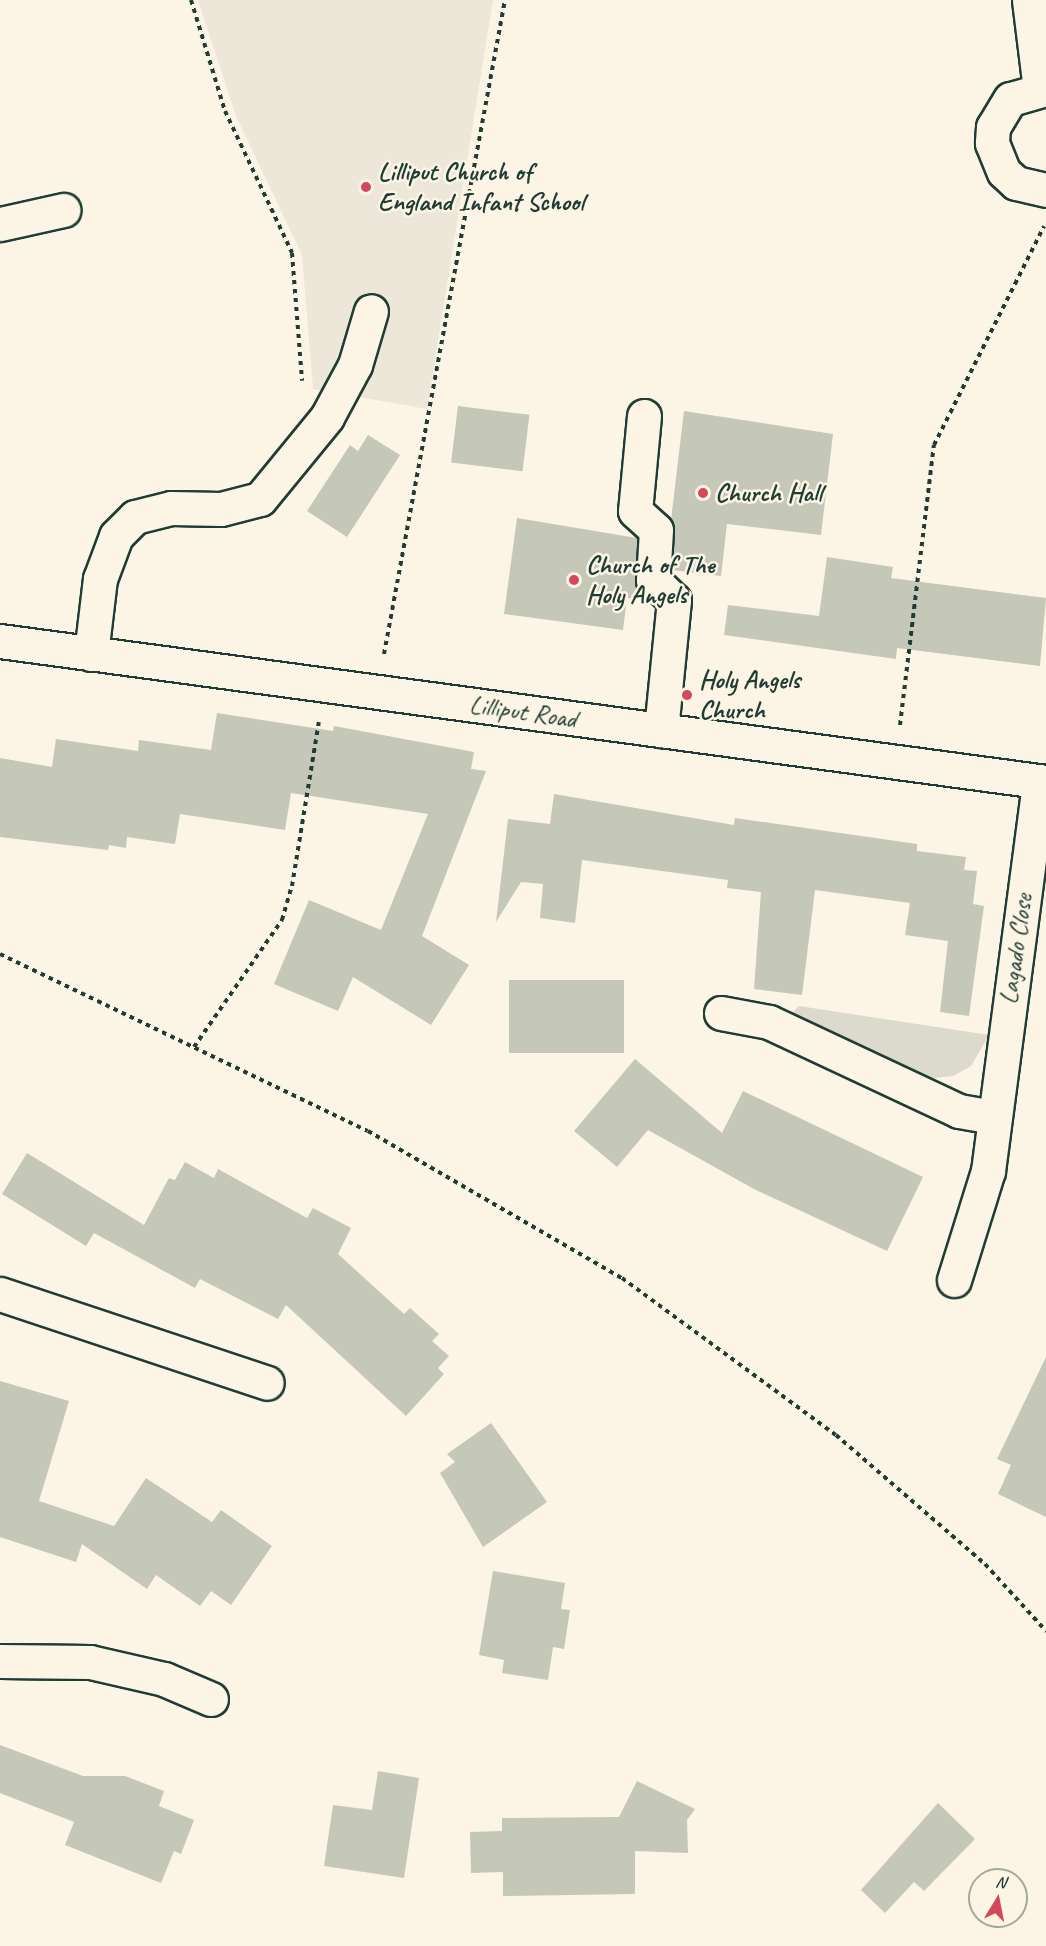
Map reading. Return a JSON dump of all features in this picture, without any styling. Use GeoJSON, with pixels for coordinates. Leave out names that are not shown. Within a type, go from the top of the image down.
{"type":"FeatureCollection","features":[{"type":"Feature","properties":{"kind":"street"},"geometry":{"type":"LineString","coordinates":[[1029,0],[1043,89],[1010,99],[993,127],[992,143],[1004,172],[1016,183],[1046,190]]}},
{"type":"Feature","properties":{"kind":"street"},"geometry":{"type":"LineString","coordinates":[[0,224],[63,210]]}},
{"type":"Feature","properties":{"kind":"street"},"geometry":{"type":"LineString","coordinates":[[91,654],[104,557],[135,517],[171,508],[221,509],[260,499],[308,445],[355,365],[371,311]]}},
{"type":"Feature","properties":{"kind":"street"},"geometry":{"type":"LineString","coordinates":[[644,416],[635,511],[656,530],[653,580],[674,600],[661,730]]}},
{"type":"Feature","properties":{"kind":"street","name":"Lilliput Road"},"geometry":{"type":"LineString","coordinates":[[0,641],[1042,782]]}},
{"type":"Feature","properties":{"kind":"street","name":"Lagado Close"},"geometry":{"type":"LineString","coordinates":[[954,1280],[988,1171],[1042,782]]}},
{"type":"Feature","properties":{"kind":"street"},"geometry":{"type":"LineString","coordinates":[[721,1013],[769,1022],[958,1111],[994,1117]]}},
{"type":"Feature","properties":{"kind":"street"},"geometry":{"type":"LineString","coordinates":[[0,1294],[267,1383]]}},
{"type":"Feature","properties":{"kind":"street"},"geometry":{"type":"LineString","coordinates":[[0,1661],[90,1662],[164,1679],[211,1699]]}},
{"type":"Feature","properties":{"kind":"path"},"geometry":{"type":"LineString","coordinates":[[191,0],[225,111],[292,253],[308,445]]}},
{"type":"Feature","properties":{"kind":"path"},"geometry":{"type":"LineString","coordinates":[[372,692],[388,643],[431,420],[505,0]]}},
{"type":"Feature","properties":{"kind":"path"},"geometry":{"type":"LineString","coordinates":[[895,761],[934,445],[1046,222]]}},
{"type":"Feature","properties":{"kind":"path"},"geometry":{"type":"LineString","coordinates":[[194,1047],[282,920],[292,886],[323,686]]}},
{"type":"Feature","properties":{"kind":"path"},"geometry":{"type":"LineString","coordinates":[[0,954],[368,1131],[622,1278],[836,1435],[985,1564],[1046,1631]]}},
{"type":"Feature","properties":{"kind":"shaded area","name":"Lilliput Church of England Infant School"},"geometry":{"type":"Polygon","coordinates":[[[198,0],[493,0],[427,409],[313,389],[302,255],[236,116],[198,0]]]}},
{"type":"Feature","properties":{"kind":"shaded area"},"geometry":{"type":"Polygon","coordinates":[[[799,1006],[989,1035],[971,1066],[953,1076],[925,1079],[791,1014],[799,1006]]]}},
{"type":"Feature","properties":{"kind":"building"},"geometry":{"type":"Polygon","coordinates":[[[458,406],[529,415],[523,471],[451,463],[458,406]]]}},
{"type":"Feature","properties":{"kind":"building"},"geometry":{"type":"Polygon","coordinates":[[[684,411],[833,434],[821,535],[727,524],[721,576],[672,570],[671,520],[684,411]]]}},
{"type":"Feature","properties":{"kind":"building"},"geometry":{"type":"Polygon","coordinates":[[[368,435],[400,455],[347,537],[307,511],[350,445],[358,451],[368,435]]]}},
{"type":"Feature","properties":{"kind":"building","name":"Church of The Holy Angels"},"geometry":{"type":"Polygon","coordinates":[[[517,518],[637,538],[637,599],[627,598],[623,630],[504,614],[517,518]]]}},
{"type":"Feature","properties":{"kind":"building"},"geometry":{"type":"Polygon","coordinates":[[[827,557],[893,567],[891,578],[1046,598],[1040,666],[897,648],[896,659],[724,635],[728,605],[819,616],[827,557]]]}},
{"type":"Feature","properties":{"kind":"building"},"geometry":{"type":"Polygon","coordinates":[[[217,713],[333,731],[334,726],[474,752],[471,769],[486,771],[422,936],[469,965],[431,1025],[353,977],[338,1011],[274,984],[309,900],[381,930],[428,814],[291,793],[285,830],[180,814],[175,844],[127,837],[126,848],[109,845],[108,850],[0,837],[0,758],[52,767],[56,739],[138,751],[139,740],[211,750],[217,713]]]}},
{"type":"Feature","properties":{"kind":"building"},"geometry":{"type":"Polygon","coordinates":[[[554,794],[734,825],[735,818],[917,844],[917,851],[966,857],[964,870],[977,871],[973,904],[984,906],[969,1016],[940,1012],[948,941],[905,935],[910,903],[815,890],[802,995],[754,989],[761,892],[727,888],[728,880],[582,860],[575,923],[540,918],[543,884],[521,882],[496,922],[508,819],[550,824],[554,794]]]}},
{"type":"Feature","properties":{"kind":"building"},"geometry":{"type":"Polygon","coordinates":[[[509,980],[624,980],[624,1053],[509,1053],[509,980]]]}},
{"type":"Feature","properties":{"kind":"building"},"geometry":{"type":"Polygon","coordinates":[[[635,1059],[722,1133],[743,1091],[923,1177],[887,1251],[754,1189],[648,1130],[617,1167],[574,1131],[635,1059]]]}},
{"type":"Feature","properties":{"kind":"building"},"geometry":{"type":"Polygon","coordinates":[[[27,1153],[144,1225],[169,1178],[175,1180],[185,1162],[214,1178],[218,1169],[307,1218],[313,1208],[351,1228],[338,1254],[404,1314],[410,1308],[439,1334],[432,1341],[449,1356],[438,1368],[444,1374],[406,1416],[286,1305],[278,1319],[200,1279],[195,1288],[94,1233],[86,1246],[2,1194],[27,1153]]]}},
{"type":"Feature","properties":{"kind":"building"},"geometry":{"type":"Polygon","coordinates":[[[1046,1357],[1046,1517],[998,1494],[1011,1465],[997,1459],[1046,1357]]]}},
{"type":"Feature","properties":{"kind":"building"},"geometry":{"type":"Polygon","coordinates":[[[0,1381],[69,1401],[39,1501],[114,1526],[146,1478],[212,1522],[221,1510],[272,1546],[231,1605],[211,1591],[200,1606],[156,1575],[147,1589],[82,1544],[76,1562],[0,1537],[0,1381]]]}},
{"type":"Feature","properties":{"kind":"building"},"geometry":{"type":"Polygon","coordinates":[[[491,1423],[547,1502],[483,1547],[440,1473],[455,1462],[447,1454],[491,1423]]]}},
{"type":"Feature","properties":{"kind":"building"},"geometry":{"type":"Polygon","coordinates":[[[493,1571],[565,1583],[561,1609],[570,1610],[564,1649],[553,1647],[548,1680],[502,1673],[504,1660],[479,1655],[493,1571]]]}},
{"type":"Feature","properties":{"kind":"building"},"geometry":{"type":"Polygon","coordinates":[[[0,1745],[83,1776],[125,1776],[164,1791],[159,1806],[194,1820],[181,1854],[174,1851],[161,1883],[65,1845],[74,1822],[0,1793],[0,1745]]]}},
{"type":"Feature","properties":{"kind":"building"},"geometry":{"type":"Polygon","coordinates":[[[378,1771],[419,1778],[404,1878],[324,1866],[333,1805],[372,1810],[378,1771]]]}},
{"type":"Feature","properties":{"kind":"building"},"geometry":{"type":"Polygon","coordinates":[[[637,1781],[695,1809],[687,1820],[688,1853],[635,1851],[635,1894],[503,1896],[503,1872],[471,1873],[470,1832],[502,1831],[502,1818],[619,1817],[637,1781]]]}},
{"type":"Feature","properties":{"kind":"building"},"geometry":{"type":"Polygon","coordinates":[[[938,1803],[975,1839],[924,1891],[914,1882],[885,1913],[861,1890],[938,1803]]]}},
{"type":"Feature","properties":{"kind":"place","name":"Lilliput Church of England Infant School"},"geometry":{"type":"Point","coordinates":[366,187]}},
{"type":"Feature","properties":{"kind":"place","name":"Church Hall"},"geometry":{"type":"Point","coordinates":[703,493]}},
{"type":"Feature","properties":{"kind":"place","name":"Church of The Holy Angels"},"geometry":{"type":"Point","coordinates":[574,580]}},
{"type":"Feature","properties":{"kind":"place","name":"Holy Angels Church"},"geometry":{"type":"Point","coordinates":[687,695]}}]}
